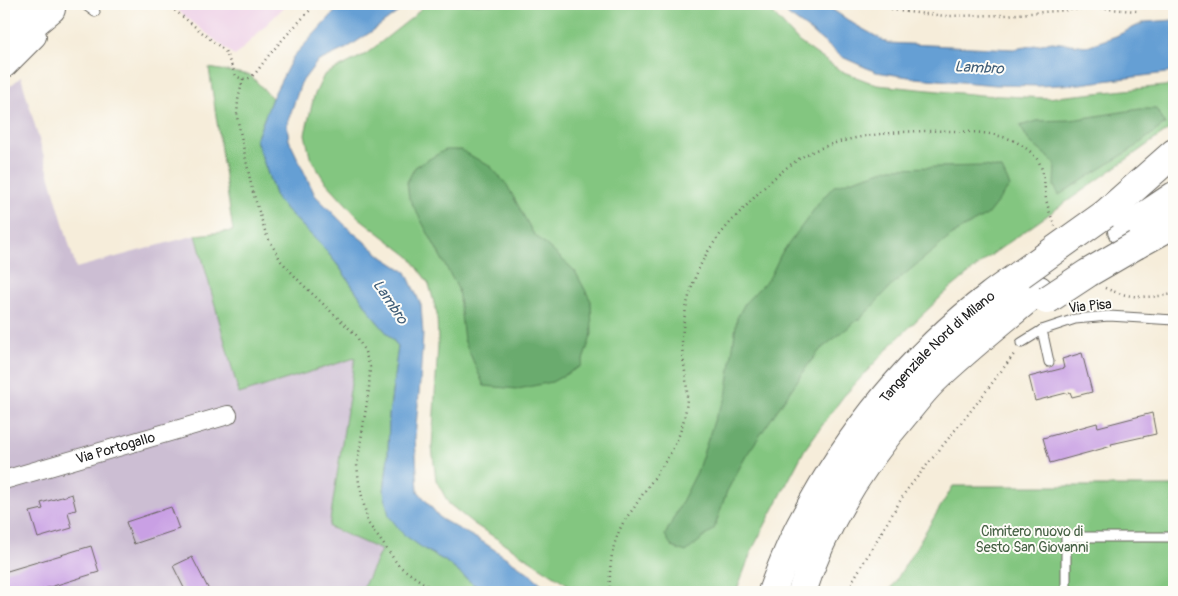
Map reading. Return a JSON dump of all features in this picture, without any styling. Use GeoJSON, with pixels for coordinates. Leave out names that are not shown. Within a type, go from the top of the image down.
{"type":"FeatureCollection","features":[{"type":"Feature","properties":{"kind":"highway"},"geometry":{"type":"LineString","coordinates":[[4,48],[45,6]]}},
{"type":"Feature","properties":{"kind":"highway"},"geometry":{"type":"LineString","coordinates":[[1036,288],[1088,273],[1121,230],[1174,153]]}},
{"type":"Feature","properties":{"kind":"highway","name":"Tangenziale Nord di Milano"},"geometry":{"type":"LineString","coordinates":[[1121,230],[1174,166]]}},
{"type":"Feature","properties":{"kind":"highway","name":"Tangenziale Nord di Milano"},"geometry":{"type":"LineString","coordinates":[[802,592],[808,573],[827,530],[847,493],[888,433],[931,383],[1036,288],[1174,196]]}},
{"type":"Feature","properties":{"kind":"highway"},"geometry":{"type":"LineString","coordinates":[[1121,230],[1174,224]]}},
{"type":"Feature","properties":{"kind":"highway","name":"Tangenziale Nord di Milano"},"geometry":{"type":"LineString","coordinates":[[772,592],[803,520],[827,478],[886,395],[949,330],[990,296],[1036,288]]}},
{"type":"Feature","properties":{"kind":"street"},"geometry":{"type":"LineString","coordinates":[[4,24],[45,6]]}},
{"type":"Feature","properties":{"kind":"street"},"geometry":{"type":"LineString","coordinates":[[4,66],[33,36],[45,6]]}},
{"type":"Feature","properties":{"kind":"street","name":"Via Portogallo"},"geometry":{"type":"LineString","coordinates":[[4,480],[228,415]]}},
{"type":"Feature","properties":{"kind":"lane"},"geometry":{"type":"LineString","coordinates":[[84,4],[95,12]]}},
{"type":"Feature","properties":{"kind":"lane","name":"Via Pisa"},"geometry":{"type":"LineString","coordinates":[[1022,343],[1042,330],[1075,319],[1109,316],[1174,320]]}},
{"type":"Feature","properties":{"kind":"lane"},"geometry":{"type":"LineString","coordinates":[[1042,330],[1049,362]]}},
{"type":"Feature","properties":{"kind":"lane"},"geometry":{"type":"LineString","coordinates":[[1066,592],[1066,538],[1174,537]]}},
{"type":"Feature","properties":{"kind":"path"},"geometry":{"type":"LineString","coordinates":[[167,4],[225,51],[236,76],[243,79],[250,77],[257,70],[271,52],[316,4]]}},
{"type":"Feature","properties":{"kind":"path"},"geometry":{"type":"LineString","coordinates":[[877,4],[898,11],[946,16],[1004,15],[1094,8],[1137,11]]}},
{"type":"Feature","properties":{"kind":"path"},"geometry":{"type":"LineString","coordinates":[[243,79],[238,100],[237,117],[252,189],[266,234],[281,260],[302,284],[356,335],[370,367],[369,389],[357,465],[359,484],[368,523],[399,566],[436,592]]}},
{"type":"Feature","properties":{"kind":"path"},"geometry":{"type":"LineString","coordinates":[[610,592],[610,566],[614,545],[622,524],[666,461],[679,437],[685,417],[687,395],[682,343],[690,291],[711,246],[732,220],[780,172],[804,156],[819,149],[855,138],[893,133],[936,131],[975,132],[1001,136],[1015,142],[1037,159],[1041,168],[1050,213],[1060,233]]}},
{"type":"Feature","properties":{"kind":"path"},"geometry":{"type":"LineString","coordinates":[[1105,288],[1120,294],[1135,296],[1155,297],[1174,294]]}},
{"type":"Feature","properties":{"kind":"path"},"geometry":{"type":"LineString","coordinates":[[846,592],[906,491],[977,403],[1022,343]]}},
{"type":"Feature","properties":{"kind":"shaded area"},"geometry":{"type":"Polygon","coordinates":[[[170,4],[287,4],[235,56],[170,4]]]}},
{"type":"Feature","properties":{"kind":"shaded area"},"geometry":{"type":"Polygon","coordinates":[[[21,77],[76,268],[196,235],[239,394],[355,358],[329,527],[381,550],[361,592],[4,592],[4,91],[21,77]]]}},
{"type":"Feature","properties":{"kind":"green space"},"geometry":{"type":"Polygon","coordinates":[[[425,4],[765,4],[799,42],[841,71],[877,85],[981,95],[1047,98],[1174,85],[1174,126],[994,253],[945,293],[895,341],[843,397],[805,449],[752,550],[736,592],[578,592],[474,524],[449,504],[436,480],[432,447],[438,344],[437,314],[429,284],[410,257],[358,217],[324,180],[310,157],[305,134],[314,96],[324,75],[366,54],[414,16],[425,4]]]}},
{"type":"Feature","properties":{"kind":"green space"},"geometry":{"type":"Polygon","coordinates":[[[209,68],[250,75],[272,98],[256,140],[277,200],[323,247],[375,319],[398,346],[389,416],[388,457],[384,492],[424,549],[445,561],[473,584],[493,592],[361,592],[381,550],[329,527],[355,358],[239,394],[196,235],[233,231],[209,68]]]}},
{"type":"Feature","properties":{"kind":"green space"},"geometry":{"type":"Polygon","coordinates":[[[1140,109],[1156,109],[1165,124],[1132,149],[1059,195],[1054,186],[1055,163],[1029,141],[1020,126],[1036,121],[1071,120],[1140,109]]]}},
{"type":"Feature","properties":{"kind":"green space"},"geometry":{"type":"Polygon","coordinates":[[[445,150],[461,150],[491,167],[507,185],[533,233],[575,271],[591,301],[592,334],[581,366],[552,382],[518,389],[484,386],[464,340],[458,289],[409,198],[407,182],[415,167],[445,150]]]}},
{"type":"Feature","properties":{"kind":"green space"},"geometry":{"type":"Polygon","coordinates":[[[985,166],[1002,169],[1010,186],[987,215],[956,232],[894,283],[864,315],[821,349],[746,456],[727,491],[714,529],[686,552],[672,547],[665,535],[697,472],[715,418],[726,398],[737,318],[745,303],[770,277],[781,254],[822,199],[834,186],[891,168],[985,166]]]}},
{"type":"Feature","properties":{"kind":"green space","name":"Cimitero nuovo di Sesto San Giovanni"},"geometry":{"type":"Polygon","coordinates":[[[953,486],[1174,486],[1174,592],[889,592],[953,486]]]}},
{"type":"Feature","properties":{"kind":"water","name":"Lambro"},"geometry":{"type":"Polygon","coordinates":[[[342,4],[409,4],[347,48],[317,62],[301,83],[287,124],[289,140],[315,195],[348,228],[384,258],[406,272],[421,305],[423,334],[415,437],[418,491],[441,519],[483,542],[529,573],[551,592],[493,592],[473,584],[445,561],[403,534],[389,516],[384,492],[388,457],[389,416],[398,346],[375,319],[323,247],[277,200],[256,140],[272,98],[293,57],[342,4]]]}},
{"type":"Feature","properties":{"kind":"water","name":"Lambro"},"geometry":{"type":"Polygon","coordinates":[[[782,4],[824,4],[888,43],[1014,49],[1052,42],[1087,46],[1116,36],[1145,22],[1174,20],[1174,72],[1080,84],[1038,86],[996,85],[915,78],[876,72],[842,57],[788,15],[782,4]]]}},
{"type":"Feature","properties":{"kind":"building"},"geometry":{"type":"Polygon","coordinates":[[[1082,353],[1092,392],[1072,397],[1070,392],[1035,401],[1029,377],[1064,368],[1062,359],[1082,353]]]}},
{"type":"Feature","properties":{"kind":"building"},"geometry":{"type":"Polygon","coordinates":[[[1152,413],[1156,434],[1111,444],[1112,446],[1050,463],[1043,438],[1097,423],[1098,427],[1152,413]]]}},
{"type":"Feature","properties":{"kind":"building"},"geometry":{"type":"Polygon","coordinates":[[[72,494],[76,510],[68,512],[72,528],[38,538],[30,512],[43,509],[41,503],[72,494]]]}},
{"type":"Feature","properties":{"kind":"building"},"geometry":{"type":"Polygon","coordinates":[[[171,507],[179,529],[134,544],[126,522],[171,507]]]}},
{"type":"Feature","properties":{"kind":"building"},"geometry":{"type":"Polygon","coordinates":[[[91,546],[99,572],[34,592],[4,592],[4,572],[91,546]]]}},
{"type":"Feature","properties":{"kind":"building"},"geometry":{"type":"Polygon","coordinates":[[[192,557],[210,592],[186,592],[173,566],[192,557]]]}}]}
